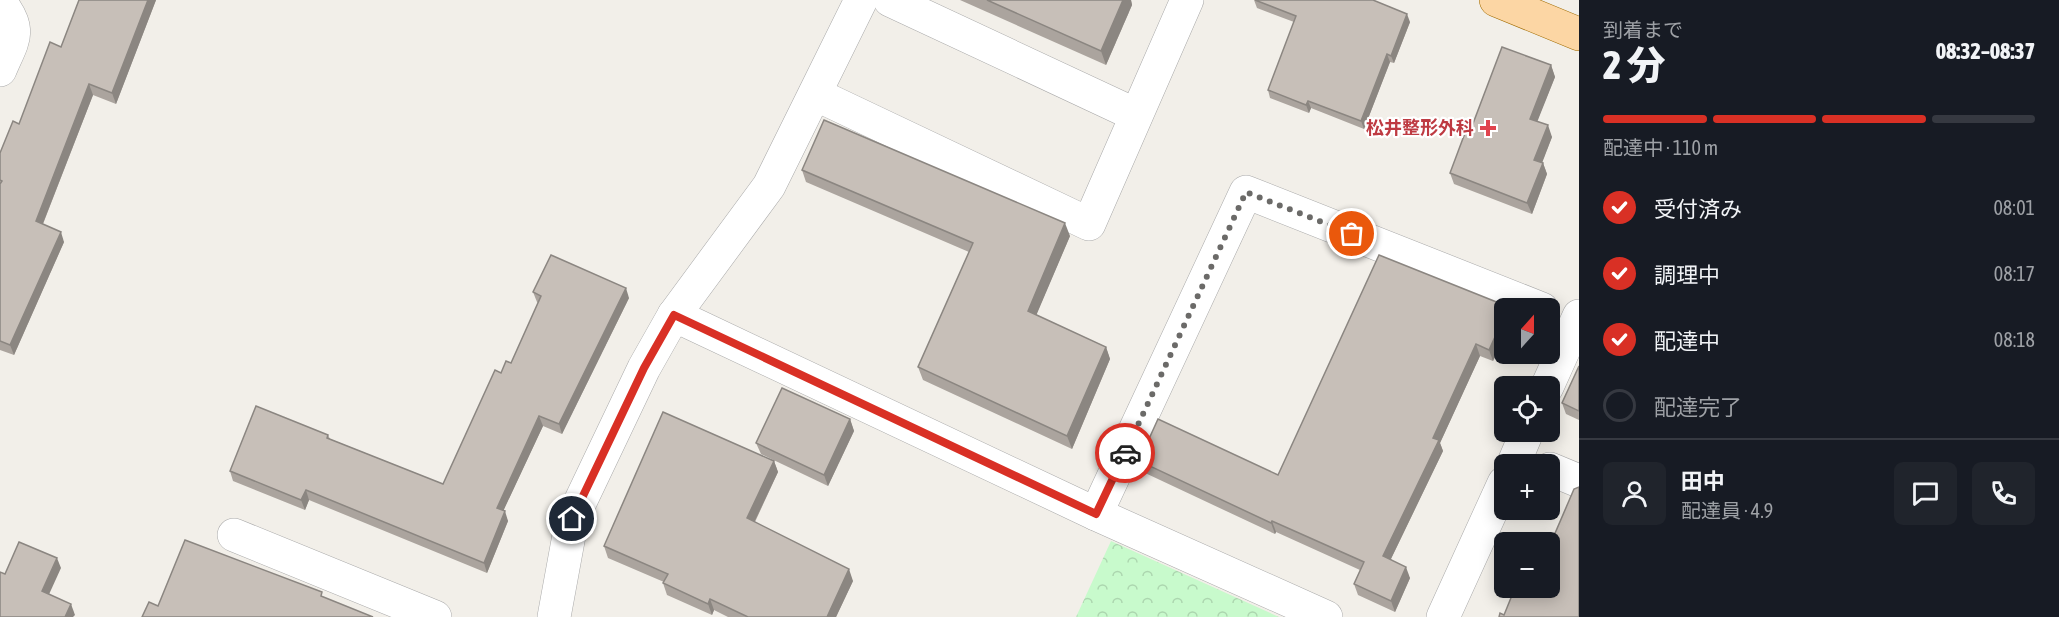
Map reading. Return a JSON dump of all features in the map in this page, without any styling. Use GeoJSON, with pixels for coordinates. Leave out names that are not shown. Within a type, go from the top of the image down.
{"type":"FeatureCollection","features":[{"type":"Feature","properties":{"kind":"main road"},"geometry":{"type":"LineString","coordinates":[[1496,0],[1579,34]]}},
{"type":"Feature","properties":{"kind":"street"},"geometry":{"type":"LineString","coordinates":[[559,615],[572,519],[644,368],[674,315],[769,186],[861,0]]}},
{"type":"Feature","properties":{"kind":"street"},"geometry":{"type":"LineString","coordinates":[[890,0],[1136,115]]}},
{"type":"Feature","properties":{"kind":"street"},"geometry":{"type":"LineString","coordinates":[[815,94],[1089,224],[1187,0]]}},
{"type":"Feature","properties":{"kind":"street"},"geometry":{"type":"LineString","coordinates":[[0,2],[13,19],[14,38],[0,70]]}},
{"type":"Feature","properties":{"kind":"street"},"geometry":{"type":"LineString","coordinates":[[1096,514],[1246,192],[1514,298]]}},
{"type":"Feature","properties":{"kind":"street"},"geometry":{"type":"LineString","coordinates":[[674,315],[1096,514],[1326,617]]}},
{"type":"Feature","properties":{"kind":"street"},"geometry":{"type":"LineString","coordinates":[[1550,376],[1568,317]]}},
{"type":"Feature","properties":{"kind":"street"},"geometry":{"type":"LineString","coordinates":[[1560,473],[1579,481]]}},
{"type":"Feature","properties":{"kind":"street"},"geometry":{"type":"LineString","coordinates":[[1443,617],[1494,513]]}},
{"type":"Feature","properties":{"kind":"street"},"geometry":{"type":"LineString","coordinates":[[234,535],[435,617]]}},
{"type":"Feature","properties":{"kind":"green space"},"geometry":{"type":"Polygon","coordinates":[[[1111,541],[1279,617],[1076,617],[1111,541]]]}},
{"type":"Feature","properties":{"kind":"building"},"geometry":{"type":"Polygon","coordinates":[[[79,0],[148,0],[112,93],[89,84],[36,221],[61,232],[10,345],[0,341],[0,184],[2,181],[0,180],[0,153],[13,121],[19,124],[50,42],[61,47],[79,0]]]}},
{"type":"Feature","properties":{"kind":"building"},"geometry":{"type":"Polygon","coordinates":[[[987,0],[1123,0],[1101,51],[987,0]]]}},
{"type":"Feature","properties":{"kind":"building"},"geometry":{"type":"Polygon","coordinates":[[[1255,0],[1373,0],[1407,14],[1391,56],[1387,54],[1361,121],[1308,101],[1306,105],[1268,90],[1296,16],[1255,0]]]}},
{"type":"Feature","properties":{"kind":"building"},"geometry":{"type":"Polygon","coordinates":[[[1502,47],[1551,65],[1530,119],[1548,125],[1534,160],[1543,163],[1527,203],[1450,173],[1465,133],[1469,134],[1502,47]]]}},
{"type":"Feature","properties":{"kind":"building"},"geometry":{"type":"Polygon","coordinates":[[[824,120],[1065,223],[1028,311],[1106,347],[1067,436],[918,367],[973,243],[802,170],[824,120]]]}},
{"type":"Feature","properties":{"kind":"building"},"geometry":{"type":"Polygon","coordinates":[[[551,255],[626,288],[559,424],[539,416],[497,508],[505,511],[484,563],[306,490],[301,500],[230,471],[256,406],[328,435],[327,438],[443,484],[495,370],[501,373],[506,361],[511,363],[541,296],[533,292],[551,255]]]}},
{"type":"Feature","properties":{"kind":"building"},"geometry":{"type":"Polygon","coordinates":[[[1379,255],[1494,301],[1494,339],[1489,350],[1476,344],[1433,438],[1439,440],[1383,556],[1406,567],[1391,601],[1354,584],[1364,562],[1272,521],[1271,523],[1139,461],[1158,419],[1278,475],[1379,255]]]}},
{"type":"Feature","properties":{"kind":"building"},"geometry":{"type":"Polygon","coordinates":[[[1579,366],[1579,411],[1562,403],[1579,366]]]}},
{"type":"Feature","properties":{"kind":"building"},"geometry":{"type":"Polygon","coordinates":[[[782,388],[850,419],[824,475],[756,443],[782,388]]]}},
{"type":"Feature","properties":{"kind":"building"},"geometry":{"type":"Polygon","coordinates":[[[663,412],[774,461],[747,518],[849,569],[827,617],[748,617],[710,599],[708,604],[663,583],[668,574],[604,546],[663,412]]]}},
{"type":"Feature","properties":{"kind":"building"},"geometry":{"type":"Polygon","coordinates":[[[1579,487],[1579,617],[1499,617],[1500,613],[1504,615],[1511,598],[1560,598],[1560,532],[1556,532],[1574,489],[1579,487]]]}},
{"type":"Feature","properties":{"kind":"building"},"geometry":{"type":"Polygon","coordinates":[[[185,540],[322,592],[321,596],[373,617],[142,617],[149,602],[158,606],[185,540]]]}},
{"type":"Feature","properties":{"kind":"building"},"geometry":{"type":"Polygon","coordinates":[[[19,542],[57,558],[42,591],[71,604],[65,617],[0,617],[0,572],[5,574],[19,542]]]}},
{"type":"Feature","properties":{"kind":"way so far"},"geometry":{"type":"LineString","coordinates":[[1125,453],[1246,192],[1352,234]]}},
{"type":"Feature","properties":{"kind":"place","name":"松井整形外科"},"geometry":{"type":"Point","coordinates":[1488,128]}},
{"type":"Feature","properties":{"kind":"route"},"geometry":{"type":"LineString","coordinates":[[572,519],[644,368],[674,315],[1096,514],[1125,453]]}}]}
